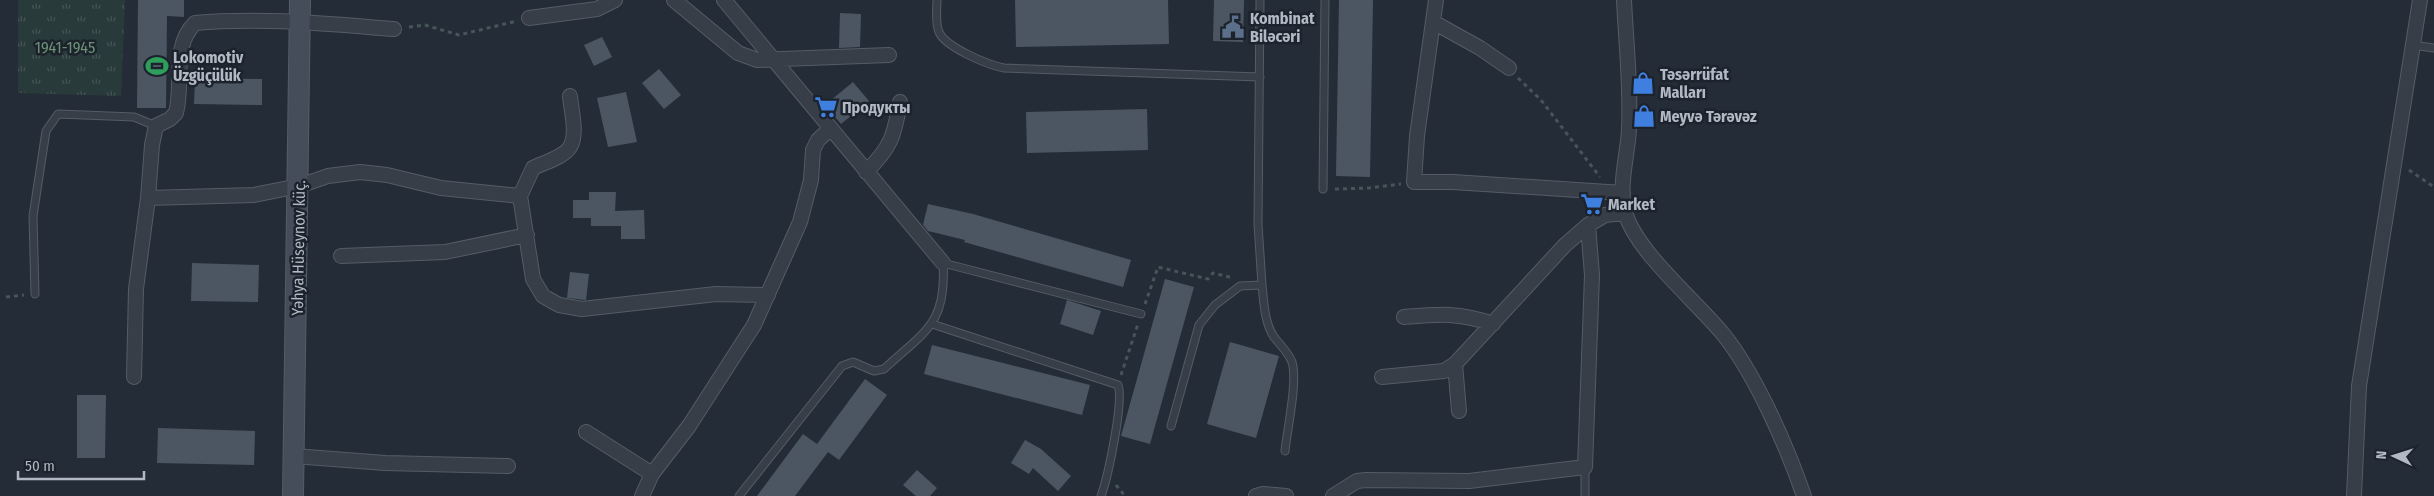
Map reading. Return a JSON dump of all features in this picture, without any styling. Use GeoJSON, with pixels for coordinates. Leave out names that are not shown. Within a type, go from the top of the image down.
{"type":"FeatureCollection","features":[{"type":"Feature","properties":{"kind":"street","name":"Yəhya Hüseynov küç."},"geometry":{"type":"LineString","coordinates":[[293,496],[299,186],[300,0]]}},
{"type":"Feature","properties":{"kind":"street"},"geometry":{"type":"LineString","coordinates":[[529,18],[597,9],[615,0]]}},
{"type":"Feature","properties":{"kind":"street"},"geometry":{"type":"LineString","coordinates":[[674,0],[738,53],[757,60],[889,55]]}},
{"type":"Feature","properties":{"kind":"street"},"geometry":{"type":"LineString","coordinates":[[724,0],[943,263]]}},
{"type":"Feature","properties":{"kind":"street"},"geometry":{"type":"LineString","coordinates":[[1436,0],[1435,23],[1417,136],[1414,182],[1453,182],[1623,194]]}},
{"type":"Feature","properties":{"kind":"street"},"geometry":{"type":"LineString","coordinates":[[1624,0],[1629,128],[1623,194],[1625,213],[1637,239],[1724,335],[1741,360],[1793,464],[1804,496]]}},
{"type":"Feature","properties":{"kind":"street"},"geometry":{"type":"LineString","coordinates":[[2354,496],[2359,386],[2393,160],[2420,0]]}},
{"type":"Feature","properties":{"kind":"street"},"geometry":{"type":"LineString","coordinates":[[134,377],[136,289],[148,198],[152,145],[156,126],[170,119],[176,112],[180,55],[187,31],[194,23],[300,22],[394,30]]}},
{"type":"Feature","properties":{"kind":"street"},"geometry":{"type":"LineString","coordinates":[[1435,23],[1480,48],[1509,68]]}},
{"type":"Feature","properties":{"kind":"street"},"geometry":{"type":"LineString","coordinates":[[570,96],[573,134],[570,147],[560,155],[533,168],[520,196],[533,279],[543,296],[558,305],[582,309],[716,294],[768,295]]}},
{"type":"Feature","properties":{"kind":"street"},"geometry":{"type":"LineString","coordinates":[[866,172],[884,154],[894,135],[900,102]]}},
{"type":"Feature","properties":{"kind":"street"},"geometry":{"type":"LineString","coordinates":[[642,496],[652,474],[689,426],[754,325],[800,222],[811,180],[813,150],[818,140],[830,129]]}},
{"type":"Feature","properties":{"kind":"street"},"geometry":{"type":"LineString","coordinates":[[148,198],[254,195],[299,186],[328,176],[360,172],[387,174],[441,188],[520,196]]}},
{"type":"Feature","properties":{"kind":"street"},"geometry":{"type":"LineString","coordinates":[[1382,377],[1444,371],[1455,364],[1565,245],[1588,225],[1604,216],[1625,213]]}},
{"type":"Feature","properties":{"kind":"street"},"geometry":{"type":"LineString","coordinates":[[1333,496],[1357,481],[1469,481],[1585,467],[1592,274],[1588,225]]}},
{"type":"Feature","properties":{"kind":"street"},"geometry":{"type":"LineString","coordinates":[[341,256],[445,252],[527,235]]}},
{"type":"Feature","properties":{"kind":"street"},"geometry":{"type":"LineString","coordinates":[[1404,317],[1449,314],[1469,316],[1492,324]]}},
{"type":"Feature","properties":{"kind":"street"},"geometry":{"type":"LineString","coordinates":[[1455,364],[1459,411]]}},
{"type":"Feature","properties":{"kind":"street"},"geometry":{"type":"LineString","coordinates":[[586,432],[652,474]]}},
{"type":"Feature","properties":{"kind":"street"},"geometry":{"type":"LineString","coordinates":[[294,456],[385,463],[508,466]]}},
{"type":"Feature","properties":{"kind":"street"},"geometry":{"type":"LineString","coordinates":[[1256,496],[1263,494],[1286,496]]}},
{"type":"Feature","properties":{"kind":"lane"},"geometry":{"type":"LineString","coordinates":[[937,0],[938,31],[945,41],[991,66],[1025,69],[1260,77]]}},
{"type":"Feature","properties":{"kind":"lane"},"geometry":{"type":"LineString","coordinates":[[1260,0],[1258,224],[1262,285],[1268,324],[1274,337],[1284,347],[1292,364],[1294,380],[1285,451]]}},
{"type":"Feature","properties":{"kind":"lane"},"geometry":{"type":"LineString","coordinates":[[1323,189],[1326,0]]}},
{"type":"Feature","properties":{"kind":"lane"},"geometry":{"type":"LineString","coordinates":[[2412,45],[2434,48]]}},
{"type":"Feature","properties":{"kind":"lane"},"geometry":{"type":"LineString","coordinates":[[34,294],[33,216],[46,131],[58,114],[134,117],[156,126]]}},
{"type":"Feature","properties":{"kind":"lane"},"geometry":{"type":"LineString","coordinates":[[740,496],[842,366],[853,362],[874,371],[884,369],[932,324],[942,302],[944,286],[943,263],[1141,314]]}},
{"type":"Feature","properties":{"kind":"lane"},"geometry":{"type":"LineString","coordinates":[[1171,426],[1199,325],[1214,305],[1240,286],[1262,285]]}},
{"type":"Feature","properties":{"kind":"lane"},"geometry":{"type":"LineString","coordinates":[[932,324],[1118,385],[1119,400],[1108,477],[1101,496]]}},
{"type":"Feature","properties":{"kind":"lane"},"geometry":{"type":"LineString","coordinates":[[1585,467],[1585,496]]}},
{"type":"Feature","properties":{"kind":"path"},"geometry":{"type":"LineString","coordinates":[[426,25],[459,35],[529,18]]}},
{"type":"Feature","properties":{"kind":"path"},"geometry":{"type":"LineString","coordinates":[[1509,68],[1541,100],[1598,175],[1623,194]]}},
{"type":"Feature","properties":{"kind":"path"},"geometry":{"type":"LineString","coordinates":[[2393,160],[2434,187]]}},
{"type":"Feature","properties":{"kind":"path"},"geometry":{"type":"LineString","coordinates":[[1323,189],[1387,187]]}},
{"type":"Feature","properties":{"kind":"path"},"geometry":{"type":"LineString","coordinates":[[1189,274],[1208,279],[1213,273],[1235,279],[1240,286]]}},
{"type":"Feature","properties":{"kind":"path"},"geometry":{"type":"LineString","coordinates":[[6,297],[34,294]]}},
{"type":"Feature","properties":{"kind":"green space","name":"1941-1945"},"geometry":{"type":"Polygon","coordinates":[[[18,0],[125,0],[121,96],[18,93],[18,0]]]}},
{"type":"Feature","properties":{"kind":"building"},"geometry":{"type":"Polygon","coordinates":[[[138,0],[184,0],[184,17],[167,16],[166,108],[137,108],[138,0]]]}},
{"type":"Feature","properties":{"kind":"building"},"geometry":{"type":"Polygon","coordinates":[[[1015,0],[1168,0],[1169,44],[1016,47],[1015,0]]]}},
{"type":"Feature","properties":{"kind":"building"},"geometry":{"type":"Polygon","coordinates":[[[1214,0],[1244,0],[1243,42],[1213,41],[1214,0]]]}},
{"type":"Feature","properties":{"kind":"building"},"geometry":{"type":"Polygon","coordinates":[[[1339,0],[1373,0],[1370,177],[1336,176],[1339,0]]]}},
{"type":"Feature","properties":{"kind":"building"},"geometry":{"type":"Polygon","coordinates":[[[840,13],[861,14],[860,47],[839,48],[840,13]]]}},
{"type":"Feature","properties":{"kind":"building"},"geometry":{"type":"Polygon","coordinates":[[[602,37],[612,57],[594,66],[584,45],[602,37]]]}},
{"type":"Feature","properties":{"kind":"building"},"geometry":{"type":"Polygon","coordinates":[[[659,69],[681,95],[664,109],[642,83],[659,69]]]}},
{"type":"Feature","properties":{"kind":"building"},"geometry":{"type":"Polygon","coordinates":[[[195,78],[262,79],[262,105],[194,104],[195,78]]]}},
{"type":"Feature","properties":{"kind":"building"},"geometry":{"type":"Polygon","coordinates":[[[853,82],[869,101],[841,124],[825,105],[853,82]]]}},
{"type":"Feature","properties":{"kind":"building"},"geometry":{"type":"Polygon","coordinates":[[[626,92],[637,142],[608,147],[597,98],[626,92]]]}},
{"type":"Feature","properties":{"kind":"building"},"geometry":{"type":"Polygon","coordinates":[[[1147,109],[1148,150],[1027,153],[1026,112],[1147,109]]]}},
{"type":"Feature","properties":{"kind":"building"},"geometry":{"type":"Polygon","coordinates":[[[589,192],[616,192],[615,211],[644,210],[645,239],[621,239],[621,226],[591,226],[591,218],[573,218],[573,200],[589,200],[589,192]]]}},
{"type":"Feature","properties":{"kind":"building"},"geometry":{"type":"Polygon","coordinates":[[[928,204],[973,214],[1131,260],[1123,287],[964,242],[965,240],[928,231],[923,225],[928,204]]]}},
{"type":"Feature","properties":{"kind":"building"},"geometry":{"type":"Polygon","coordinates":[[[192,263],[259,265],[258,302],[191,301],[192,263]]]}},
{"type":"Feature","properties":{"kind":"building"},"geometry":{"type":"Polygon","coordinates":[[[570,272],[589,274],[586,300],[567,298],[570,272]]]}},
{"type":"Feature","properties":{"kind":"building"},"geometry":{"type":"Polygon","coordinates":[[[1165,279],[1194,287],[1150,444],[1121,436],[1165,279]]]}},
{"type":"Feature","properties":{"kind":"building"},"geometry":{"type":"Polygon","coordinates":[[[1067,300],[1101,311],[1093,335],[1060,324],[1067,300]]]}},
{"type":"Feature","properties":{"kind":"building"},"geometry":{"type":"Polygon","coordinates":[[[1230,342],[1279,356],[1256,438],[1207,424],[1230,342]]]}},
{"type":"Feature","properties":{"kind":"building"},"geometry":{"type":"Polygon","coordinates":[[[932,345],[1090,385],[1082,415],[924,374],[932,345]]]}},
{"type":"Feature","properties":{"kind":"building"},"geometry":{"type":"Polygon","coordinates":[[[865,379],[887,395],[839,460],[828,452],[795,496],[757,496],[803,434],[817,444],[865,379]]]}},
{"type":"Feature","properties":{"kind":"building"},"geometry":{"type":"Polygon","coordinates":[[[77,395],[106,395],[105,458],[77,458],[77,395]]]}},
{"type":"Feature","properties":{"kind":"building"},"geometry":{"type":"Polygon","coordinates":[[[158,428],[255,431],[254,465],[157,463],[158,428]]]}},
{"type":"Feature","properties":{"kind":"building"},"geometry":{"type":"Polygon","coordinates":[[[1025,440],[1041,449],[1071,476],[1058,491],[1033,468],[1029,474],[1011,463],[1025,440]]]}},
{"type":"Feature","properties":{"kind":"building"},"geometry":{"type":"Polygon","coordinates":[[[917,470],[937,488],[930,496],[916,496],[903,485],[917,470]]]}},
{"type":"Feature","properties":{"kind":"place","name":"Kombinat Biləcəri"},"geometry":{"type":"Point","coordinates":[1233,27]}},
{"type":"Feature","properties":{"kind":"place","name":"Lokomotiv Üzgüçülük"},"geometry":{"type":"Point","coordinates":[157,66]}},
{"type":"Feature","properties":{"kind":"place","name":"Təsərrüfat Malları"},"geometry":{"type":"Point","coordinates":[1643,83]}},
{"type":"Feature","properties":{"kind":"place","name":"Продукты"},"geometry":{"type":"Point","coordinates":[826,107]}},
{"type":"Feature","properties":{"kind":"place","name":"Meyvə Tərəvəz"},"geometry":{"type":"Point","coordinates":[1644,116]}},
{"type":"Feature","properties":{"kind":"place","name":"Market"},"geometry":{"type":"Point","coordinates":[1592,204]}}]}
